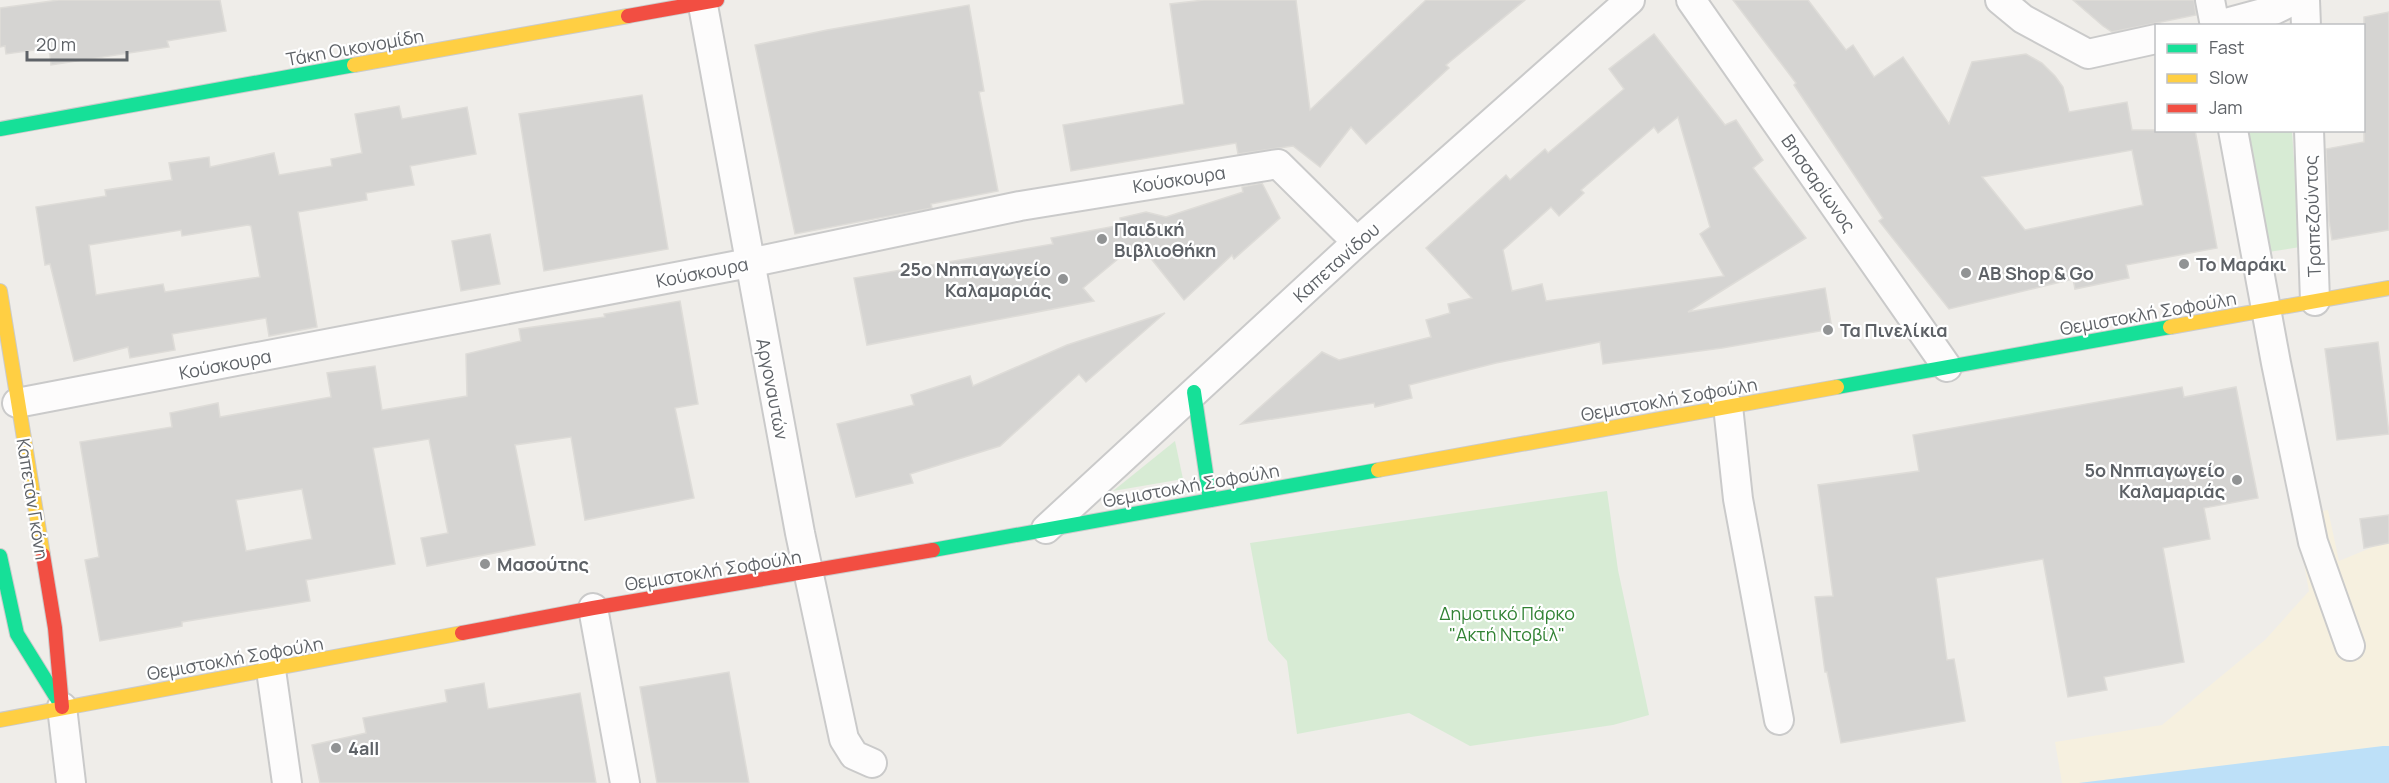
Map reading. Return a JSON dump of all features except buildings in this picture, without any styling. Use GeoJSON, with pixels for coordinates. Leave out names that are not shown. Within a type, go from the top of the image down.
{"type":"FeatureCollection","features":[{"type":"Feature","properties":{"kind":"main road","name":"Τάκη Οικονομίδη"},"geometry":{"type":"LineString","coordinates":[[0,129],[707,1]]}},
{"type":"Feature","properties":{"kind":"main road","name":"Θεμιστοκλή Σοφούλη"},"geometry":{"type":"LineString","coordinates":[[0,720],[593,608],[808,573],[2389,288]]}},
{"type":"Feature","properties":{"kind":"main road","name":"Καπετάν Γκόνη"},"geometry":{"type":"LineString","coordinates":[[0,291],[55,628],[62,707]]}},
{"type":"Feature","properties":{"kind":"main road"},"geometry":{"type":"LineString","coordinates":[[1194,392],[1210,500]]}},
{"type":"Feature","properties":{"kind":"main road","name":"Καπετάν Γκόνη"},"geometry":{"type":"LineString","coordinates":[[0,556],[16,634],[62,707]]}},
{"type":"Feature","properties":{"kind":"street","name":"Καπετανίδου"},"geometry":{"type":"LineString","coordinates":[[1046,529],[1357,242],[1630,0]]}},
{"type":"Feature","properties":{"kind":"street","name":"Βησσαρίωνος"},"geometry":{"type":"LineString","coordinates":[[1692,0],[1947,367]]}},
{"type":"Feature","properties":{"kind":"street"},"geometry":{"type":"LineString","coordinates":[[2000,0],[2023,19],[2088,54],[2155,39]]}},
{"type":"Feature","properties":{"kind":"street"},"geometry":{"type":"LineString","coordinates":[[2210,0],[2215,24]]}},
{"type":"Feature","properties":{"kind":"street"},"geometry":{"type":"LineString","coordinates":[[2222,24],[2274,10],[2294,0]]}},
{"type":"Feature","properties":{"kind":"street"},"geometry":{"type":"LineString","coordinates":[[2305,0],[2306,24]]}},
{"type":"Feature","properties":{"kind":"street","name":"Αργοναυτών"},"geometry":{"type":"LineString","coordinates":[[707,1],[749,263],[808,573],[846,745],[854,755],[872,763]]}},
{"type":"Feature","properties":{"kind":"street"},"geometry":{"type":"LineString","coordinates":[[2234,132],[2266,309],[2313,543],[2350,646]]}},
{"type":"Feature","properties":{"kind":"street","name":"Τραπεζούντος"},"geometry":{"type":"LineString","coordinates":[[2309,132],[2315,301]]}},
{"type":"Feature","properties":{"kind":"street","name":"Κούσκουρα"},"geometry":{"type":"LineString","coordinates":[[17,403],[749,263],[1020,207],[1115,189],[1278,164],[1357,242]]}},
{"type":"Feature","properties":{"kind":"street"},"geometry":{"type":"LineString","coordinates":[[1728,406],[1738,499],[1779,720]]}},
{"type":"Feature","properties":{"kind":"street"},"geometry":{"type":"LineString","coordinates":[[593,608],[625,783]]}},
{"type":"Feature","properties":{"kind":"street"},"geometry":{"type":"LineString","coordinates":[[271,670],[287,783]]}},
{"type":"Feature","properties":{"kind":"street","name":"Καπετάν Γκόνη"},"geometry":{"type":"LineString","coordinates":[[62,707],[71,783]]}},
{"type":"Feature","properties":{"kind":"green space"},"geometry":{"type":"Polygon","coordinates":[[[2242,132],[2292,132],[2300,247],[2262,253],[2242,132]]]}},
{"type":"Feature","properties":{"kind":"green space"},"geometry":{"type":"Polygon","coordinates":[[[1175,441],[1183,479],[1113,491],[1175,441]]]}},
{"type":"Feature","properties":{"kind":"green space","name":"Δημοτικό Πάρκο \"Ακτή Ντοβίλ\""},"geometry":{"type":"Polygon","coordinates":[[[1607,491],[1618,570],[1649,715],[1613,725],[1470,746],[1409,713],[1297,734],[1287,661],[1268,640],[1250,543],[1607,491]]]}},
{"type":"Feature","properties":{"kind":"sand"},"geometry":{"type":"Polygon","coordinates":[[[2328,510],[2339,561],[2380,544],[2389,544],[2389,746],[2079,783],[2062,783],[2055,742],[2162,725],[2265,640],[2309,591],[2295,516],[2328,510]]]}},
{"type":"Feature","properties":{"kind":"water"},"geometry":{"type":"Polygon","coordinates":[[[2389,746],[2389,783],[2079,783],[2389,746]]]}},
{"type":"Feature","properties":{"kind":"traffic: fast"},"geometry":{"type":"LineString","coordinates":[[0,129],[354,65]]}},
{"type":"Feature","properties":{"kind":"traffic: fast"},"geometry":{"type":"LineString","coordinates":[[1837,387],[2170,327]]}},
{"type":"Feature","properties":{"kind":"traffic: fast"},"geometry":{"type":"LineString","coordinates":[[1194,392],[1210,500]]}},
{"type":"Feature","properties":{"kind":"traffic: fast"},"geometry":{"type":"LineString","coordinates":[[933,550],[1378,470]]}},
{"type":"Feature","properties":{"kind":"traffic: fast"},"geometry":{"type":"LineString","coordinates":[[0,556],[17,634],[58,700]]}},
{"type":"Feature","properties":{"kind":"traffic: slow"},"geometry":{"type":"LineString","coordinates":[[354,65],[628,16]]}},
{"type":"Feature","properties":{"kind":"traffic: slow"},"geometry":{"type":"LineString","coordinates":[[2170,327],[2389,288]]}},
{"type":"Feature","properties":{"kind":"traffic: slow"},"geometry":{"type":"LineString","coordinates":[[0,291],[43,555]]}},
{"type":"Feature","properties":{"kind":"traffic: slow"},"geometry":{"type":"LineString","coordinates":[[1378,470],[1837,387]]}},
{"type":"Feature","properties":{"kind":"traffic: slow"},"geometry":{"type":"LineString","coordinates":[[0,720],[462,633]]}},
{"type":"Feature","properties":{"kind":"traffic: jam"},"geometry":{"type":"LineString","coordinates":[[628,16],[717,0]]}},
{"type":"Feature","properties":{"kind":"traffic: jam"},"geometry":{"type":"LineString","coordinates":[[462,633],[593,608],[933,550]]}},
{"type":"Feature","properties":{"kind":"traffic: jam"},"geometry":{"type":"LineString","coordinates":[[43,555],[55,628],[62,707]]}},
{"type":"Feature","properties":{"kind":"place","name":"Παιδική Βιβλιοθήκη"},"geometry":{"type":"Point","coordinates":[1102,239]}},
{"type":"Feature","properties":{"kind":"place","name":"Το Μαράκι"},"geometry":{"type":"Point","coordinates":[2184,264]}},
{"type":"Feature","properties":{"kind":"place","name":"AB Shop & Go"},"geometry":{"type":"Point","coordinates":[1966,273]}},
{"type":"Feature","properties":{"kind":"place","name":"25ο Νηπιαγωγείο Καλαμαριάς"},"geometry":{"type":"Point","coordinates":[1063,279]}},
{"type":"Feature","properties":{"kind":"place","name":"Τα Πινελίκια"},"geometry":{"type":"Point","coordinates":[1828,330]}},
{"type":"Feature","properties":{"kind":"place","name":"5ο Νηπιαγωγείο Καλαμαριάς"},"geometry":{"type":"Point","coordinates":[2237,480]}},
{"type":"Feature","properties":{"kind":"place","name":"Μασούτης"},"geometry":{"type":"Point","coordinates":[485,564]}},
{"type":"Feature","properties":{"kind":"place","name":"4all"},"geometry":{"type":"Point","coordinates":[336,748]}}]}
